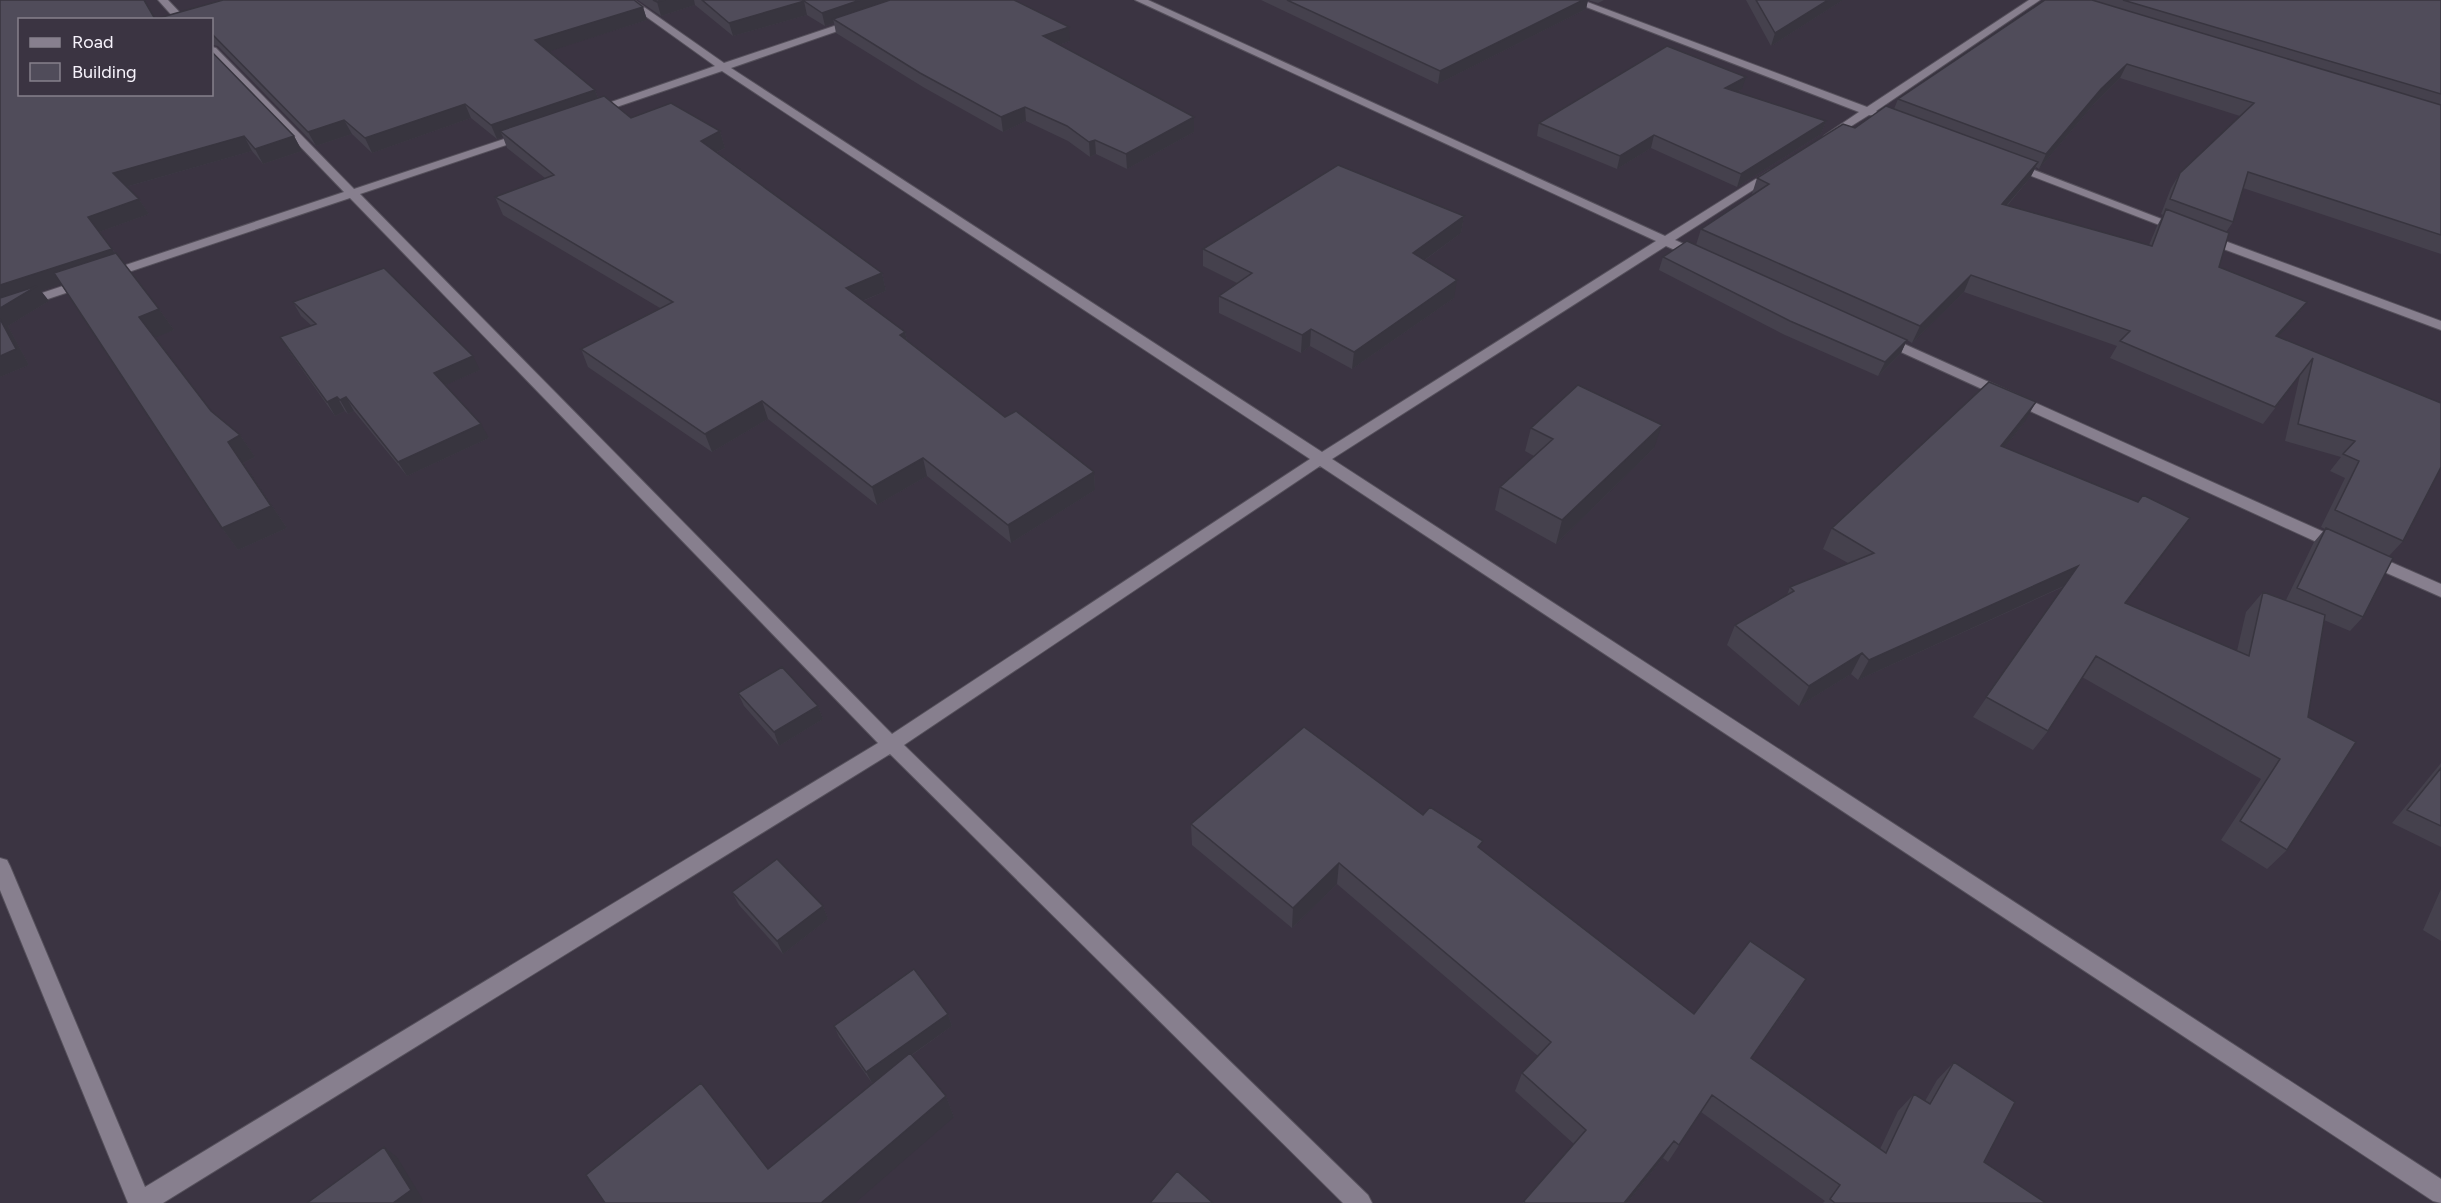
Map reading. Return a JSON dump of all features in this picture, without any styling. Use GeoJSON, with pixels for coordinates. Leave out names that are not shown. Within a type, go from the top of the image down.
{"type":"FeatureCollection","features":[{"type":"Feature","properties":{"kind":"street"},"geometry":{"type":"LineString","coordinates":[[163,0],[180,18]]}},
{"type":"Feature","properties":{"kind":"street"},"geometry":{"type":"LineString","coordinates":[[628,0],[723,67],[2441,1193]]}},
{"type":"Feature","properties":{"kind":"street"},"geometry":{"type":"LineString","coordinates":[[1140,0],[1708,260]]}},
{"type":"Feature","properties":{"kind":"street"},"geometry":{"type":"LineString","coordinates":[[1573,0],[1892,120]]}},
{"type":"Feature","properties":{"kind":"street"},"geometry":{"type":"LineString","coordinates":[[1811,148],[1869,112],[2035,0]]}},
{"type":"Feature","properties":{"kind":"street"},"geometry":{"type":"LineString","coordinates":[[588,114],[865,19]]}},
{"type":"Feature","properties":{"kind":"street"},"geometry":{"type":"LineString","coordinates":[[213,51],[891,744],[1360,1203]]}},
{"type":"Feature","properties":{"kind":"street"},"geometry":{"type":"LineString","coordinates":[[0,311],[352,195],[543,129]]}},
{"type":"Feature","properties":{"kind":"street"},"geometry":{"type":"LineString","coordinates":[[0,866],[140,1203],[891,744],[1321,459],[1791,161]]}},
{"type":"Feature","properties":{"kind":"street"},"geometry":{"type":"LineString","coordinates":[[2004,162],[2441,326]]}},
{"type":"Feature","properties":{"kind":"street"},"geometry":{"type":"LineString","coordinates":[[1873,334],[2441,591]]}},
{"type":"Feature","properties":{"kind":"building"},"geometry":{"type":"Polygon","coordinates":[[[0,0],[144,0],[154,18],[18,18],[18,96],[213,96],[213,53],[294,136],[255,149],[244,136],[113,173],[139,199],[88,217],[112,249],[0,285],[0,0]]]}},
{"type":"Feature","properties":{"kind":"building"},"geometry":{"type":"Polygon","coordinates":[[[223,0],[634,0],[643,7],[535,40],[595,90],[491,125],[465,104],[365,138],[344,120],[308,132],[213,35],[213,18],[159,18],[223,0]]]}},
{"type":"Feature","properties":{"kind":"building"},"geometry":{"type":"Polygon","coordinates":[[[702,0],[860,0],[822,13],[804,1],[729,23],[702,0]]]}},
{"type":"Feature","properties":{"kind":"building"},"geometry":{"type":"Polygon","coordinates":[[[890,0],[1014,0],[1069,27],[1043,36],[1194,117],[1126,154],[1095,140],[1089,142],[1067,126],[1025,107],[1001,117],[920,73],[833,19],[890,0]]]}},
{"type":"Feature","properties":{"kind":"building"},"geometry":{"type":"Polygon","coordinates":[[[1287,0],[1583,0],[1440,71],[1287,0]]]}},
{"type":"Feature","properties":{"kind":"building"},"geometry":{"type":"Polygon","coordinates":[[[1756,0],[1828,0],[1775,33],[1756,0]]]}},
{"type":"Feature","properties":{"kind":"building"},"geometry":{"type":"Polygon","coordinates":[[[2045,0],[2092,0],[2441,105],[2441,235],[2248,172],[2233,222],[2170,199],[2180,173],[2254,103],[2127,64],[2101,89],[2046,154],[1898,99],[2045,0]]]}},
{"type":"Feature","properties":{"kind":"building"},"geometry":{"type":"Polygon","coordinates":[[[2123,0],[2441,0],[2441,94],[2123,0]]]}},
{"type":"Feature","properties":{"kind":"building"},"geometry":{"type":"Polygon","coordinates":[[[1667,46],[1746,77],[1725,88],[1826,121],[1741,174],[1654,135],[1620,156],[1539,123],[1667,46]]]}},
{"type":"Feature","properties":{"kind":"building"},"geometry":{"type":"Polygon","coordinates":[[[604,96],[631,118],[671,103],[720,131],[701,141],[882,273],[846,288],[905,332],[900,335],[1005,417],[1016,411],[1094,472],[1008,525],[923,458],[872,487],[762,401],[705,434],[581,349],[673,302],[495,197],[554,175],[500,131],[604,96]]]}},
{"type":"Feature","properties":{"kind":"building"},"geometry":{"type":"Polygon","coordinates":[[[1886,106],[2038,162],[2002,204],[2152,246],[2166,209],[2229,233],[2219,267],[2307,302],[2276,336],[2441,403],[2441,467],[2403,541],[2335,510],[2359,461],[2343,454],[2355,441],[2298,424],[2313,358],[2275,407],[2120,341],[2130,331],[1971,275],[1920,326],[1701,229],[1769,184],[1757,178],[1843,124],[1855,128],[1886,106]]]}},
{"type":"Feature","properties":{"kind":"building"},"geometry":{"type":"Polygon","coordinates":[[[1338,165],[1464,216],[1413,253],[1457,280],[1354,352],[1311,329],[1302,335],[1219,296],[1252,273],[1203,249],[1338,165]]]}},
{"type":"Feature","properties":{"kind":"building"},"geometry":{"type":"Polygon","coordinates":[[[1687,241],[1907,340],[1885,362],[1790,321],[1663,257],[1687,241]]]}},
{"type":"Feature","properties":{"kind":"building"},"geometry":{"type":"Polygon","coordinates":[[[116,253],[159,309],[139,317],[211,411],[240,435],[228,442],[271,506],[222,528],[54,273],[116,253]]]}},
{"type":"Feature","properties":{"kind":"building"},"geometry":{"type":"Polygon","coordinates":[[[384,268],[473,356],[434,373],[481,424],[398,462],[346,397],[340,400],[337,397],[327,402],[280,337],[316,324],[293,302],[384,268]]]}},
{"type":"Feature","properties":{"kind":"building"},"geometry":{"type":"Polygon","coordinates":[[[37,286],[0,308],[0,298],[37,286]]]}},
{"type":"Feature","properties":{"kind":"building"},"geometry":{"type":"Polygon","coordinates":[[[0,319],[16,349],[0,356],[0,319]]]}},
{"type":"Feature","properties":{"kind":"building"},"geometry":{"type":"Polygon","coordinates":[[[1989,382],[2036,402],[2001,446],[2138,502],[2143,495],[2190,518],[2125,603],[2249,656],[2263,592],[2325,615],[2308,717],[2356,742],[2287,850],[2240,821],[2280,759],[2096,656],[2048,731],[1986,697],[2078,566],[1869,660],[1862,653],[1809,686],[1735,625],[1794,591],[1790,587],[1874,553],[1832,528],[1989,382]]]}},
{"type":"Feature","properties":{"kind":"building"},"geometry":{"type":"Polygon","coordinates":[[[1578,385],[1662,425],[1562,520],[1500,487],[1553,439],[1531,428],[1578,385]]]}},
{"type":"Feature","properties":{"kind":"building"},"geometry":{"type":"Polygon","coordinates":[[[2326,528],[2393,558],[2363,617],[2297,588],[2326,528]]]}},
{"type":"Feature","properties":{"kind":"building"},"geometry":{"type":"Polygon","coordinates":[[[782,667],[818,706],[774,732],[738,693],[782,667]]]}},
{"type":"Feature","properties":{"kind":"building"},"geometry":{"type":"Polygon","coordinates":[[[1304,727],[1423,815],[1430,807],[1483,841],[1478,847],[1694,1014],[1750,941],[1806,979],[1751,1058],[1886,1153],[1914,1094],[1930,1104],[1954,1062],[2015,1102],[1984,1162],[2046,1203],[1835,1203],[1830,1199],[1840,1185],[1712,1095],[1679,1145],[1674,1141],[1624,1203],[1525,1203],[1524,1201],[1586,1130],[1522,1073],[1551,1042],[1339,863],[1293,908],[1191,824],[1304,727]]]}},
{"type":"Feature","properties":{"kind":"building"},"geometry":{"type":"Polygon","coordinates":[[[2441,768],[2441,826],[2407,810],[2441,768]]]}},
{"type":"Feature","properties":{"kind":"building"},"geometry":{"type":"Polygon","coordinates":[[[777,859],[823,906],[777,941],[732,892],[777,859]]]}},
{"type":"Feature","properties":{"kind":"building"},"geometry":{"type":"Polygon","coordinates":[[[914,969],[948,1014],[866,1072],[834,1026],[914,969]]]}},
{"type":"Feature","properties":{"kind":"building"},"geometry":{"type":"Polygon","coordinates":[[[910,1053],[946,1096],[821,1203],[605,1203],[586,1175],[701,1083],[768,1169],[910,1053]]]}},
{"type":"Feature","properties":{"kind":"building"},"geometry":{"type":"Polygon","coordinates":[[[384,1147],[411,1190],[393,1203],[307,1203],[384,1147]]]}},
{"type":"Feature","properties":{"kind":"building"},"geometry":{"type":"Polygon","coordinates":[[[1177,1171],[1213,1203],[1150,1203],[1177,1171]]]}}]}
